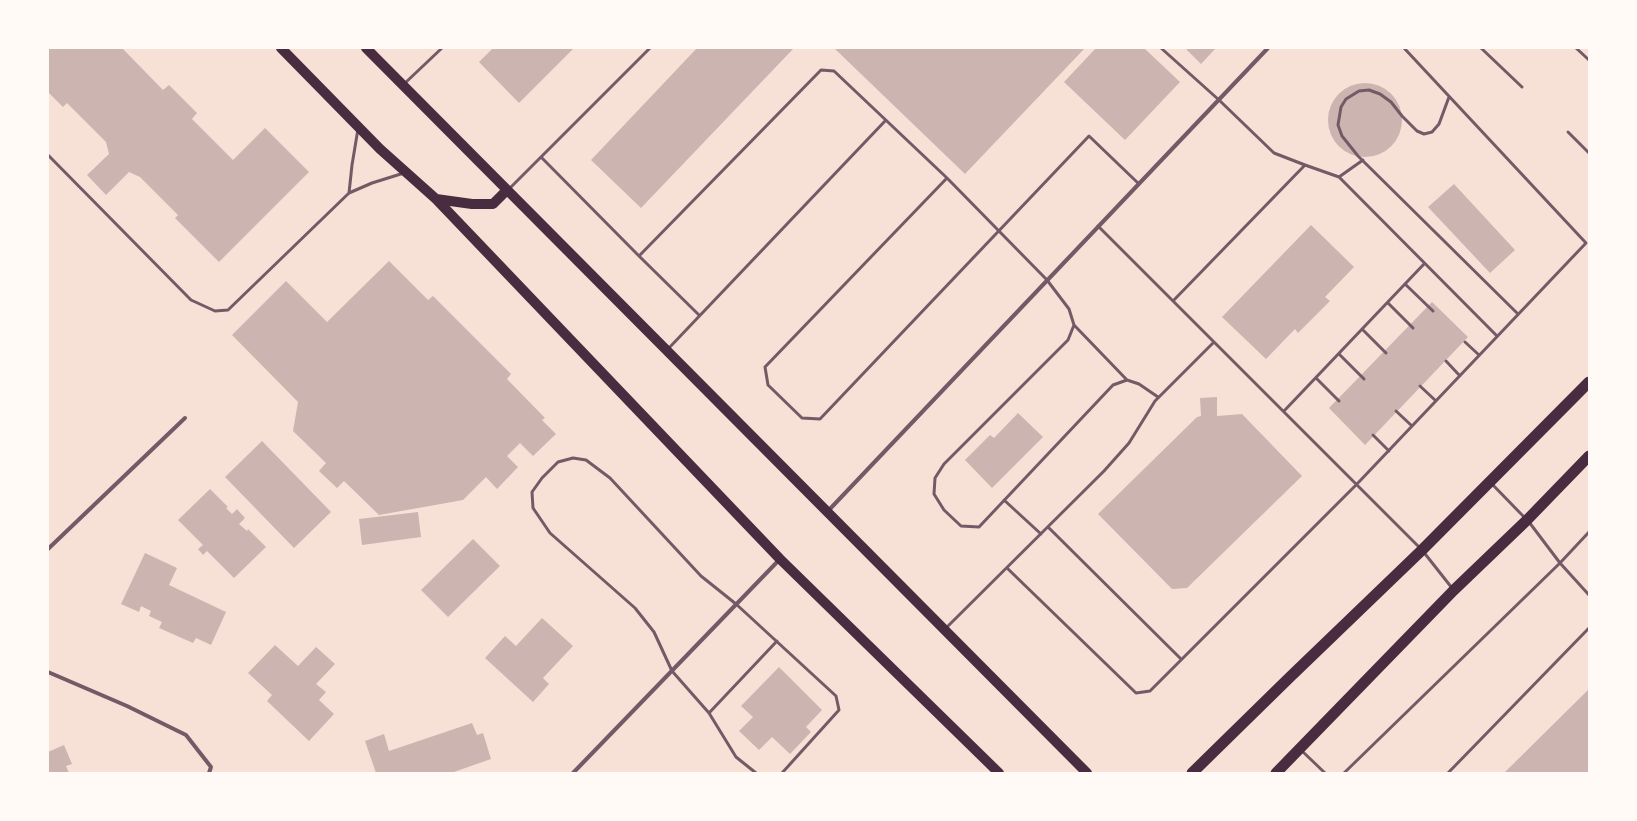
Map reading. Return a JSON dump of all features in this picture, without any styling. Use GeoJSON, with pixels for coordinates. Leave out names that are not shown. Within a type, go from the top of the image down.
{"type":"FeatureCollection","features":[{"type":"Feature","properties":{"kind":"highway"},"geometry":{"type":"LineString","coordinates":[[1192,773],[1422,550],[1589,382]]}},
{"type":"Feature","properties":{"kind":"highway"},"geometry":{"type":"LineString","coordinates":[[1276,773],[1454,590],[1527,520],[1589,456]]}},
{"type":"Feature","properties":{"kind":"main road"},"geometry":{"type":"LineString","coordinates":[[281,48],[358,127],[436,199],[780,559],[999,773]]}},
{"type":"Feature","properties":{"kind":"main road"},"geometry":{"type":"LineString","coordinates":[[366,48],[1087,773]]}},
{"type":"Feature","properties":{"kind":"main road"},"geometry":{"type":"LineString","coordinates":[[436,199],[472,204],[493,204],[507,190]]}},
{"type":"Feature","properties":{"kind":"street"},"geometry":{"type":"LineString","coordinates":[[828,511],[1268,48]]}},
{"type":"Feature","properties":{"kind":"street"},"geometry":{"type":"LineString","coordinates":[[48,549],[185,418]]}},
{"type":"Feature","properties":{"kind":"street"},"geometry":{"type":"LineString","coordinates":[[573,773],[780,559]]}},
{"type":"Feature","properties":{"kind":"street"},"geometry":{"type":"LineString","coordinates":[[48,672],[127,706],[186,735],[211,767],[209,773]]}},
{"type":"Feature","properties":{"kind":"lane"},"geometry":{"type":"LineString","coordinates":[[403,86],[442,48]]}},
{"type":"Feature","properties":{"kind":"lane"},"geometry":{"type":"LineString","coordinates":[[507,190],[650,48]]}},
{"type":"Feature","properties":{"kind":"lane"},"geometry":{"type":"LineString","coordinates":[[1161,48],[1219,100],[1274,153],[1339,177],[1497,336]]}},
{"type":"Feature","properties":{"kind":"lane"},"geometry":{"type":"LineString","coordinates":[[1481,48],[1522,87]]}},
{"type":"Feature","properties":{"kind":"lane"},"geometry":{"type":"LineString","coordinates":[[1576,48],[1589,60]]}},
{"type":"Feature","properties":{"kind":"lane"},"geometry":{"type":"LineString","coordinates":[[1007,568],[1136,693],[1150,691],[1356,485],[1518,314],[1588,244],[1449,97],[1406,49]]}},
{"type":"Feature","properties":{"kind":"lane"},"geometry":{"type":"LineString","coordinates":[[639,256],[821,70],[834,71],[947,178],[1047,280],[1068,309],[1074,325],[1127,380],[1139,384],[1158,398]]}},
{"type":"Feature","properties":{"kind":"lane"},"geometry":{"type":"LineString","coordinates":[[1449,97],[1439,124],[1432,132],[1424,134],[1417,131],[1391,102],[1380,94],[1370,90],[1359,92],[1346,99],[1341,107],[1338,125],[1342,136],[1363,160],[1518,314]]}},
{"type":"Feature","properties":{"kind":"lane"},"geometry":{"type":"LineString","coordinates":[[667,350],[886,120]]}},
{"type":"Feature","properties":{"kind":"lane"},"geometry":{"type":"LineString","coordinates":[[349,193],[358,127]]}},
{"type":"Feature","properties":{"kind":"lane"},"geometry":{"type":"LineString","coordinates":[[1568,132],[1589,153]]}},
{"type":"Feature","properties":{"kind":"lane"},"geometry":{"type":"LineString","coordinates":[[947,178],[765,367],[768,385],[802,418],[820,419],[1089,136],[1139,184]]}},
{"type":"Feature","properties":{"kind":"lane"},"geometry":{"type":"LineString","coordinates":[[48,155],[191,300],[215,312],[228,310],[349,193],[372,183],[405,172]]}},
{"type":"Feature","properties":{"kind":"lane"},"geometry":{"type":"LineString","coordinates":[[541,157],[699,315]]}},
{"type":"Feature","properties":{"kind":"lane"},"geometry":{"type":"LineString","coordinates":[[1339,177],[1363,160]]}},
{"type":"Feature","properties":{"kind":"lane"},"geometry":{"type":"LineString","coordinates":[[1173,301],[1305,165]]}},
{"type":"Feature","properties":{"kind":"lane"},"geometry":{"type":"LineString","coordinates":[[1098,226],[1422,550],[1454,590]]}},
{"type":"Feature","properties":{"kind":"lane"},"geometry":{"type":"LineString","coordinates":[[1284,411],[1424,264]]}},
{"type":"Feature","properties":{"kind":"lane"},"geometry":{"type":"LineString","coordinates":[[1405,284],[1433,311]]}},
{"type":"Feature","properties":{"kind":"lane"},"geometry":{"type":"LineString","coordinates":[[1388,303],[1413,328]]}},
{"type":"Feature","properties":{"kind":"lane"},"geometry":{"type":"LineString","coordinates":[[1074,325],[1068,340],[944,464],[935,478],[934,494],[944,510],[961,526],[979,527],[1113,386],[1127,380]]}},
{"type":"Feature","properties":{"kind":"lane"},"geometry":{"type":"LineString","coordinates":[[1362,329],[1386,353]]}},
{"type":"Feature","properties":{"kind":"lane"},"geometry":{"type":"LineString","coordinates":[[945,629],[1104,471],[1129,443],[1147,412],[1158,398],[1214,342]]}},
{"type":"Feature","properties":{"kind":"lane"},"geometry":{"type":"LineString","coordinates":[[1464,342],[1479,355]]}},
{"type":"Feature","properties":{"kind":"lane"},"geometry":{"type":"LineString","coordinates":[[1339,354],[1364,379]]}},
{"type":"Feature","properties":{"kind":"lane"},"geometry":{"type":"LineString","coordinates":[[1446,361],[1460,376]]}},
{"type":"Feature","properties":{"kind":"lane"},"geometry":{"type":"LineString","coordinates":[[1316,378],[1339,401]]}},
{"type":"Feature","properties":{"kind":"lane"},"geometry":{"type":"LineString","coordinates":[[1420,386],[1436,401]]}},
{"type":"Feature","properties":{"kind":"lane"},"geometry":{"type":"LineString","coordinates":[[1396,411],[1412,426]]}},
{"type":"Feature","properties":{"kind":"lane"},"geometry":{"type":"LineString","coordinates":[[1373,435],[1389,451]]}},
{"type":"Feature","properties":{"kind":"lane"},"geometry":{"type":"LineString","coordinates":[[756,773],[736,757],[708,713],[672,671],[654,632],[635,608],[550,533],[532,508],[532,492],[542,478],[558,462],[573,458],[586,460],[610,478],[701,576],[736,604],[836,696],[839,710],[782,773]]}},
{"type":"Feature","properties":{"kind":"lane"},"geometry":{"type":"LineString","coordinates":[[1489,482],[1527,520],[1560,563],[1589,595]]}},
{"type":"Feature","properties":{"kind":"lane"},"geometry":{"type":"LineString","coordinates":[[1004,500],[1041,534]]}},
{"type":"Feature","properties":{"kind":"lane"},"geometry":{"type":"LineString","coordinates":[[1048,527],[1181,660]]}},
{"type":"Feature","properties":{"kind":"lane"},"geometry":{"type":"LineString","coordinates":[[1344,773],[1560,563],[1589,532]]}},
{"type":"Feature","properties":{"kind":"lane"},"geometry":{"type":"LineString","coordinates":[[1448,773],[1589,628]]}},
{"type":"Feature","properties":{"kind":"lane"},"geometry":{"type":"LineString","coordinates":[[708,713],[777,641]]}},
{"type":"Feature","properties":{"kind":"lane"},"geometry":{"type":"LineString","coordinates":[[1299,749],[1325,773]]}},
{"type":"Feature","properties":{"kind":"building"},"geometry":{"type":"Polygon","coordinates":[[[48,48],[124,48],[123,49],[163,90],[169,85],[197,113],[192,119],[233,160],[265,128],[309,172],[219,262],[175,218],[178,215],[140,177],[129,172],[106,195],[87,175],[109,154],[106,142],[67,103],[63,107],[48,92],[48,48]]]}},
{"type":"Feature","properties":{"kind":"building"},"geometry":{"type":"Polygon","coordinates":[[[493,48],[574,48],[519,103],[479,62],[493,48]]]}},
{"type":"Feature","properties":{"kind":"building"},"geometry":{"type":"Polygon","coordinates":[[[697,48],[794,48],[641,208],[591,160],[697,48]]]}},
{"type":"Feature","properties":{"kind":"building"},"geometry":{"type":"Polygon","coordinates":[[[834,48],[1085,48],[965,174],[834,48]]]}},
{"type":"Feature","properties":{"kind":"building"},"geometry":{"type":"Polygon","coordinates":[[[1096,48],[1144,48],[1180,82],[1125,140],[1064,82],[1096,48]]]}},
{"type":"Feature","properties":{"kind":"building"},"geometry":{"type":"Polygon","coordinates":[[[1185,48],[1216,48],[1201,64],[1185,48]]]}},
{"type":"Feature","properties":{"kind":"building"},"geometry":{"type":"Polygon","coordinates":[[[1365,83],[1386,89],[1396,99],[1402,120],[1396,141],[1386,151],[1365,157],[1344,151],[1334,141],[1328,120],[1334,99],[1344,89],[1365,83]]]}},
{"type":"Feature","properties":{"kind":"building"},"geometry":{"type":"Polygon","coordinates":[[[1454,184],[1515,250],[1490,273],[1428,207],[1454,184]]]}},
{"type":"Feature","properties":{"kind":"building"},"geometry":{"type":"Polygon","coordinates":[[[1311,225],[1354,267],[1325,297],[1330,301],[1298,333],[1295,329],[1266,359],[1222,317],[1311,225]]]}},
{"type":"Feature","properties":{"kind":"building"},"geometry":{"type":"Polygon","coordinates":[[[389,261],[428,300],[433,296],[511,374],[507,379],[545,418],[542,420],[556,434],[533,456],[520,443],[507,456],[518,467],[497,489],[486,477],[463,500],[379,515],[344,481],[337,488],[319,471],[326,463],[293,431],[298,402],[232,335],[286,281],[327,322],[389,261]]]}},
{"type":"Feature","properties":{"kind":"building"},"geometry":{"type":"Polygon","coordinates":[[[1432,302],[1468,337],[1365,445],[1329,408],[1432,302]]]}},
{"type":"Feature","properties":{"kind":"building"},"geometry":{"type":"Polygon","coordinates":[[[1217,397],[1217,416],[1242,414],[1302,476],[1187,588],[1172,589],[1098,514],[1197,417],[1201,416],[1200,398],[1217,397]]]}},
{"type":"Feature","properties":{"kind":"building"},"geometry":{"type":"Polygon","coordinates":[[[1018,413],[1043,437],[992,488],[965,460],[990,435],[994,438],[1018,413]]]}},
{"type":"Feature","properties":{"kind":"building"},"geometry":{"type":"Polygon","coordinates":[[[262,441],[331,512],[294,548],[225,477],[262,441]]]}},
{"type":"Feature","properties":{"kind":"building"},"geometry":{"type":"Polygon","coordinates":[[[210,489],[228,507],[226,508],[232,514],[237,509],[245,518],[239,524],[247,531],[248,529],[266,547],[234,578],[207,551],[203,555],[198,549],[203,545],[178,520],[210,489]]]}},
{"type":"Feature","properties":{"kind":"building"},"geometry":{"type":"Polygon","coordinates":[[[418,512],[421,537],[362,545],[359,519],[418,512]]]}},
{"type":"Feature","properties":{"kind":"building"},"geometry":{"type":"Polygon","coordinates":[[[473,539],[500,566],[448,617],[421,590],[473,539]]]}},
{"type":"Feature","properties":{"kind":"building"},"geometry":{"type":"Polygon","coordinates":[[[145,553],[177,568],[169,585],[226,612],[211,645],[196,638],[193,643],[159,628],[162,622],[149,616],[151,611],[141,606],[139,612],[121,604],[145,553]]]}},
{"type":"Feature","properties":{"kind":"building"},"geometry":{"type":"Polygon","coordinates":[[[542,618],[573,646],[543,678],[549,684],[533,702],[485,658],[505,636],[516,646],[542,618]]]}},
{"type":"Feature","properties":{"kind":"building"},"geometry":{"type":"Polygon","coordinates":[[[275,645],[298,666],[316,647],[335,664],[316,684],[326,692],[319,700],[334,714],[309,741],[267,701],[272,695],[248,673],[275,645]]]}},
{"type":"Feature","properties":{"kind":"building"},"geometry":{"type":"Polygon","coordinates":[[[779,667],[822,710],[806,727],[811,732],[790,754],[772,737],[759,750],[739,731],[753,717],[741,706],[779,667]]]}},
{"type":"Feature","properties":{"kind":"building"},"geometry":{"type":"Polygon","coordinates":[[[1589,689],[1589,773],[1504,773],[1589,689]]]}},
{"type":"Feature","properties":{"kind":"building"},"geometry":{"type":"Polygon","coordinates":[[[472,723],[477,735],[483,733],[491,759],[451,773],[376,773],[365,741],[384,734],[389,751],[472,723]]]}},
{"type":"Feature","properties":{"kind":"building"},"geometry":{"type":"Polygon","coordinates":[[[64,745],[72,764],[66,766],[69,773],[48,773],[48,752],[64,745]]]}}]}
